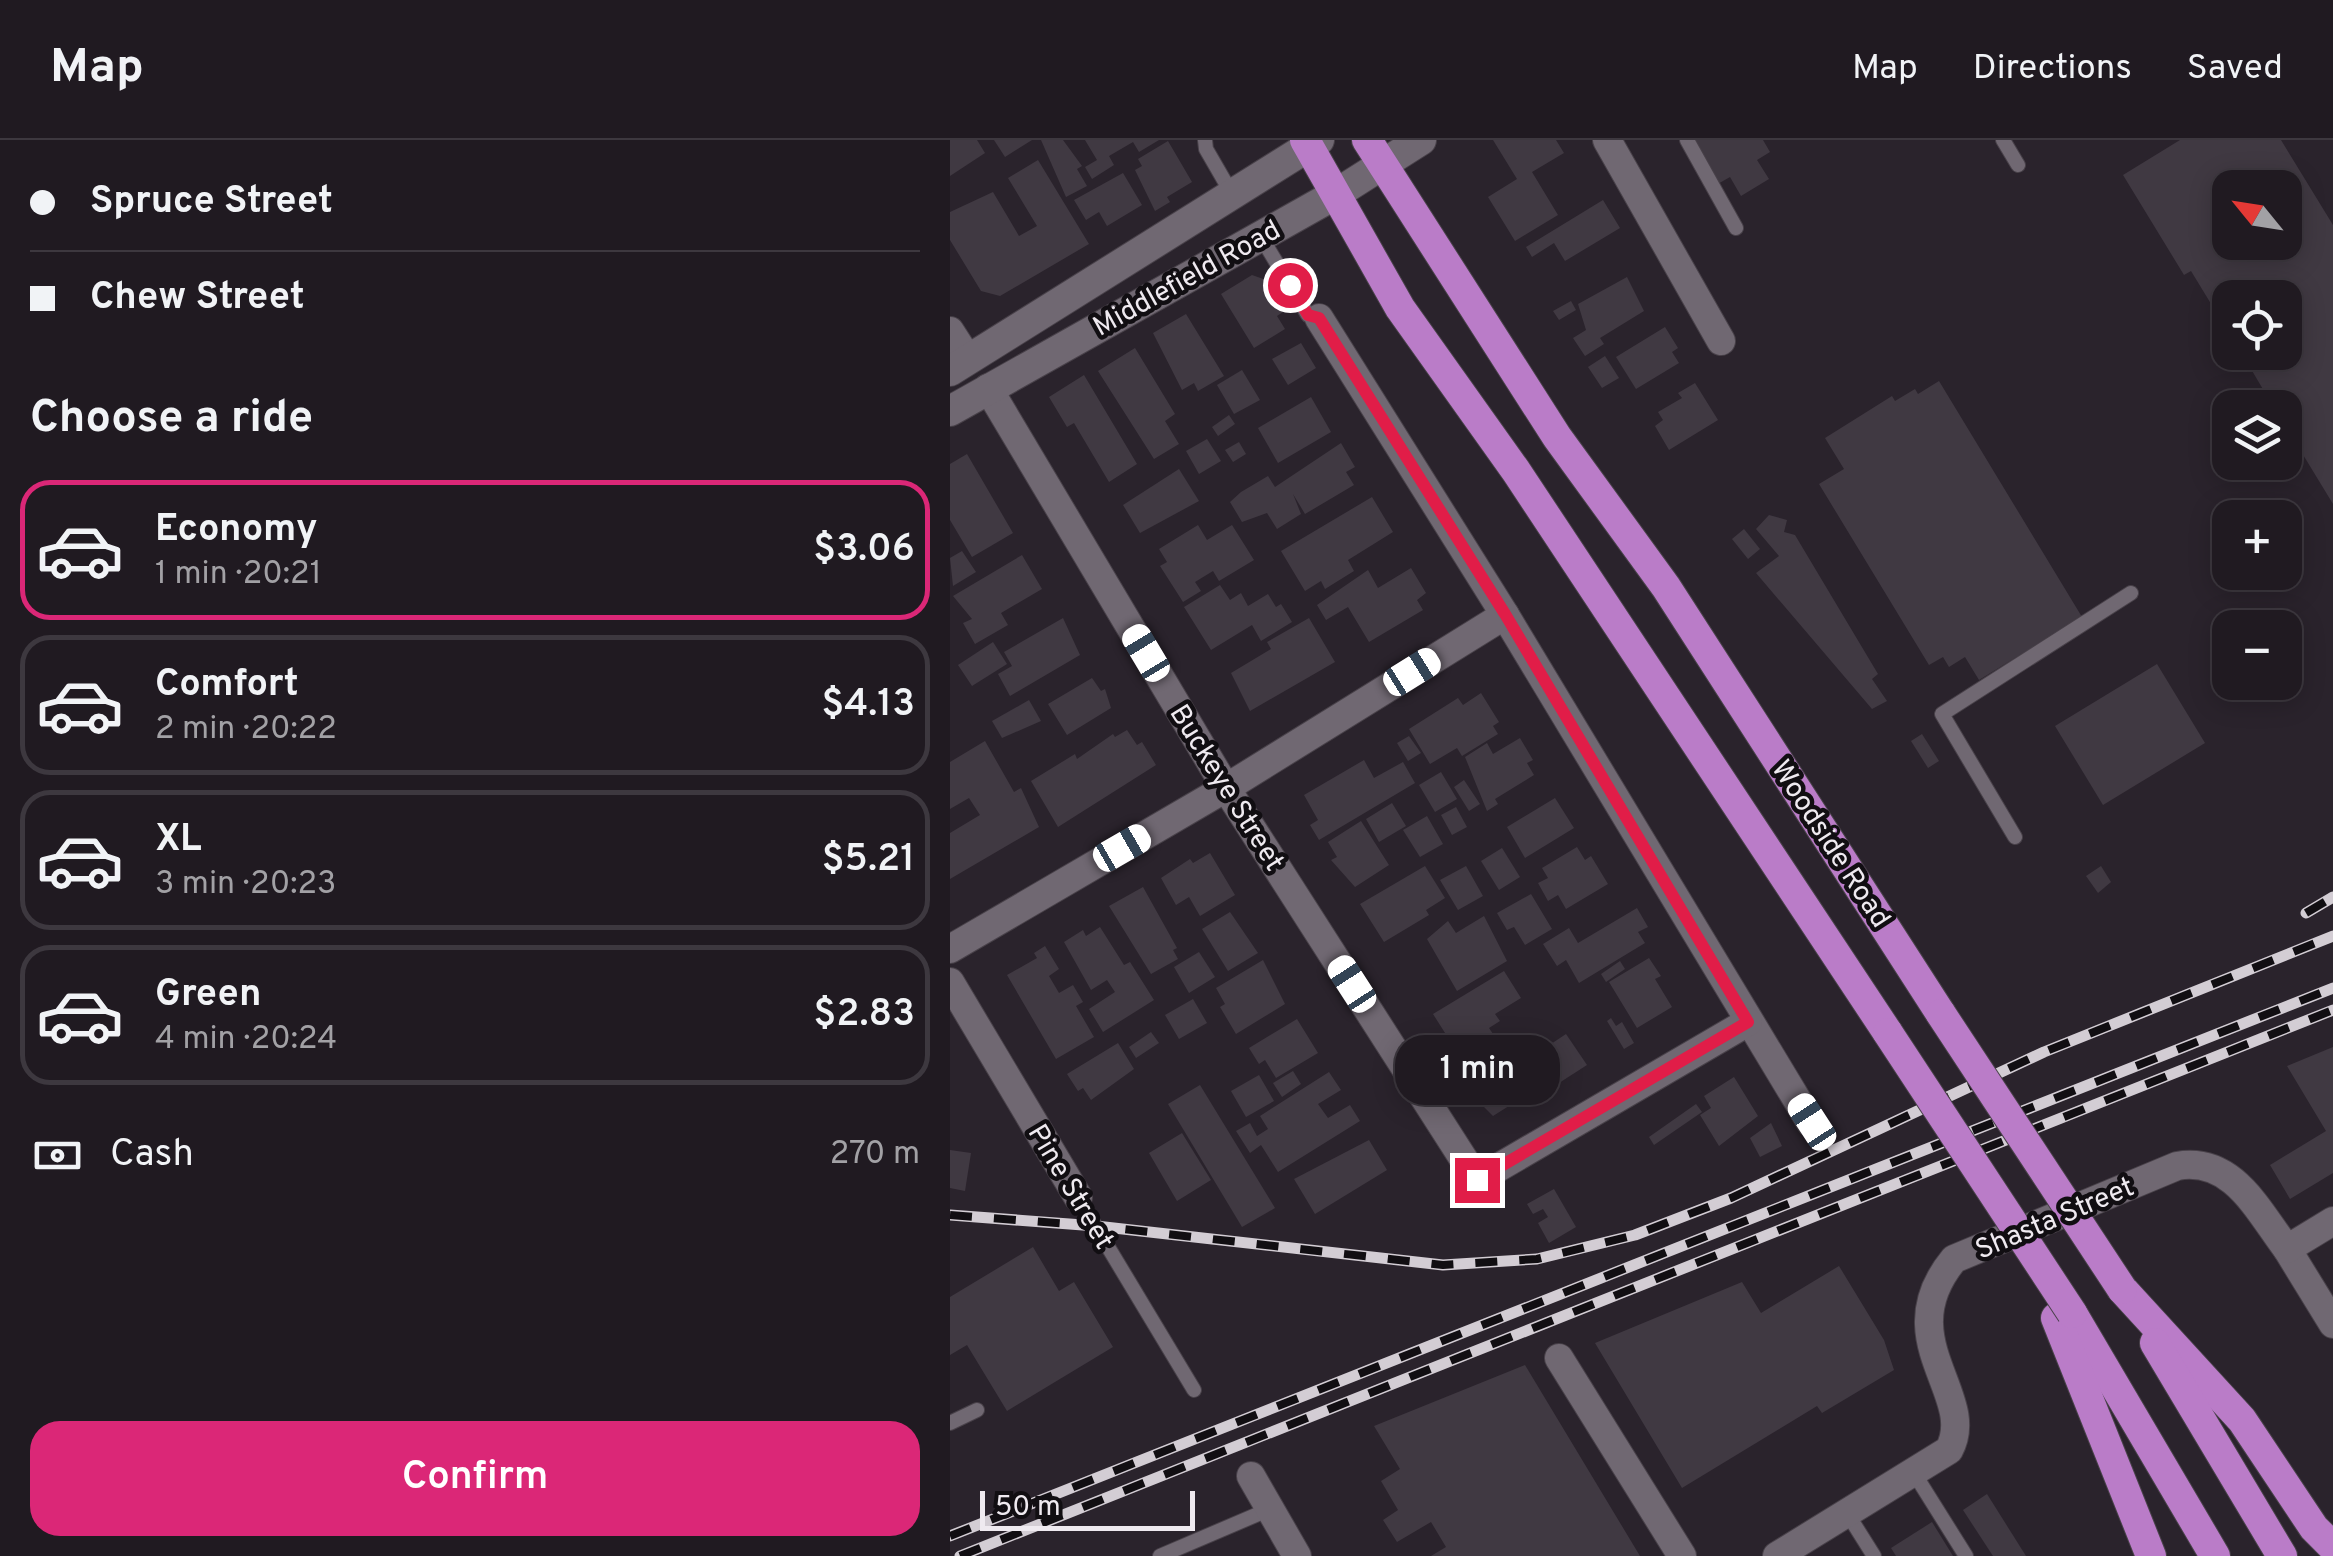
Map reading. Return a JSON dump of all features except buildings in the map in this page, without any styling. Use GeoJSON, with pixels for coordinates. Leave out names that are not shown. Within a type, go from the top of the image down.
{"type":"FeatureCollection","features":[{"type":"Feature","properties":{"kind":"highway"},"geometry":{"type":"LineString","coordinates":[[1311,142],[1400,308],[1516,471],[2009,1214],[2064,1315],[2216,1556]]}},
{"type":"Feature","properties":{"kind":"highway","name":"Woodside Road"},"geometry":{"type":"LineString","coordinates":[[1375,152],[1557,437],[1666,587],[2122,1289],[2282,1556]]}},
{"type":"Feature","properties":{"kind":"highway"},"geometry":{"type":"LineString","coordinates":[[2122,1289],[2242,1420],[2314,1528],[2333,1547]]}},
{"type":"Feature","properties":{"kind":"highway"},"geometry":{"type":"LineString","coordinates":[[2064,1315],[2151,1556]]}},
{"type":"Feature","properties":{"kind":"main road","name":"Middlefield Road"},"geometry":{"type":"LineString","coordinates":[[950,411],[1336,194],[1375,152],[1421,140]]}},
{"type":"Feature","properties":{"kind":"main road","name":"Middlefield Road"},"geometry":{"type":"LineString","coordinates":[[959,365],[1311,142]]}},
{"type":"Feature","properties":{"kind":"street"},"geometry":{"type":"LineString","coordinates":[[1607,140],[1721,341]]}},
{"type":"Feature","properties":{"kind":"street"},"geometry":{"type":"LineString","coordinates":[[1319,318],[1505,614],[1748,1022],[1812,1122]]}},
{"type":"Feature","properties":{"kind":"street"},"geometry":{"type":"LineString","coordinates":[[950,331],[959,365]]}},
{"type":"Feature","properties":{"kind":"street","name":"Buckeye Street"},"geometry":{"type":"LineString","coordinates":[[988,388],[1226,788],[1477,1180],[1748,1022]]}},
{"type":"Feature","properties":{"kind":"street"},"geometry":{"type":"LineString","coordinates":[[950,949],[1226,788],[1505,614]]}},
{"type":"Feature","properties":{"kind":"street","name":"Pine Street"},"geometry":{"type":"LineString","coordinates":[[950,982],[1078,1196]]}},
{"type":"Feature","properties":{"kind":"street","name":"Shasta Street"},"geometry":{"type":"LineString","coordinates":[[1777,1556],[1949,1450],[1956,1436],[1931,1352],[1928,1306],[1936,1281],[1954,1259],[2177,1166],[2194,1163],[2225,1172],[2236,1182],[2286,1249]]}},
{"type":"Feature","properties":{"kind":"street"},"geometry":{"type":"LineString","coordinates":[[2333,1221],[2286,1249],[2333,1324]]}},
{"type":"Feature","properties":{"kind":"street"},"geometry":{"type":"LineString","coordinates":[[1560,1358],[1682,1556]]}},
{"type":"Feature","properties":{"kind":"street"},"geometry":{"type":"LineString","coordinates":[[1251,1476],[1298,1556]]}},
{"type":"Feature","properties":{"kind":"lane"},"geometry":{"type":"LineString","coordinates":[[1206,140],[1206,149],[1232,195]]}},
{"type":"Feature","properties":{"kind":"lane"},"geometry":{"type":"LineString","coordinates":[[1688,140],[1736,228]]}},
{"type":"Feature","properties":{"kind":"lane"},"geometry":{"type":"LineString","coordinates":[[2003,140],[2018,165]]}},
{"type":"Feature","properties":{"kind":"lane"},"geometry":{"type":"LineString","coordinates":[[1260,236],[1308,315],[1319,318]]}},
{"type":"Feature","properties":{"kind":"lane"},"geometry":{"type":"LineString","coordinates":[[2015,837],[1942,714],[2131,594]]}},
{"type":"Feature","properties":{"kind":"lane","name":"Pine Street"},"geometry":{"type":"LineString","coordinates":[[1078,1196],[1194,1390]]}},
{"type":"Feature","properties":{"kind":"lane"},"geometry":{"type":"LineString","coordinates":[[950,1423],[977,1410]]}},
{"type":"Feature","properties":{"kind":"lane"},"geometry":{"type":"LineString","coordinates":[[1914,1473],[1966,1556]]}},
{"type":"Feature","properties":{"kind":"lane"},"geometry":{"type":"LineString","coordinates":[[1160,1556],[1270,1509]]}},
{"type":"Feature","properties":{"kind":"lane"},"geometry":{"type":"LineString","coordinates":[[1847,1513],[1874,1556]]}},
{"type":"Feature","properties":{"kind":"railway"},"geometry":{"type":"LineString","coordinates":[[2306,913],[2333,897]]}},
{"type":"Feature","properties":{"kind":"railway"},"geometry":{"type":"LineString","coordinates":[[950,1215],[1096,1226],[1443,1265],[1537,1259],[1635,1235],[1731,1198],[2044,1052],[2333,936]]}},
{"type":"Feature","properties":{"kind":"railway"},"geometry":{"type":"LineString","coordinates":[[950,1536],[2333,988]]}},
{"type":"Feature","properties":{"kind":"railway"},"geometry":{"type":"LineString","coordinates":[[960,1556],[2333,1010]]}},
{"type":"Feature","properties":{"kind":"route"},"geometry":{"type":"LineString","coordinates":[[1290,285],[1308,315],[1319,318],[1505,614],[1748,1022],[1477,1180]]}}]}
